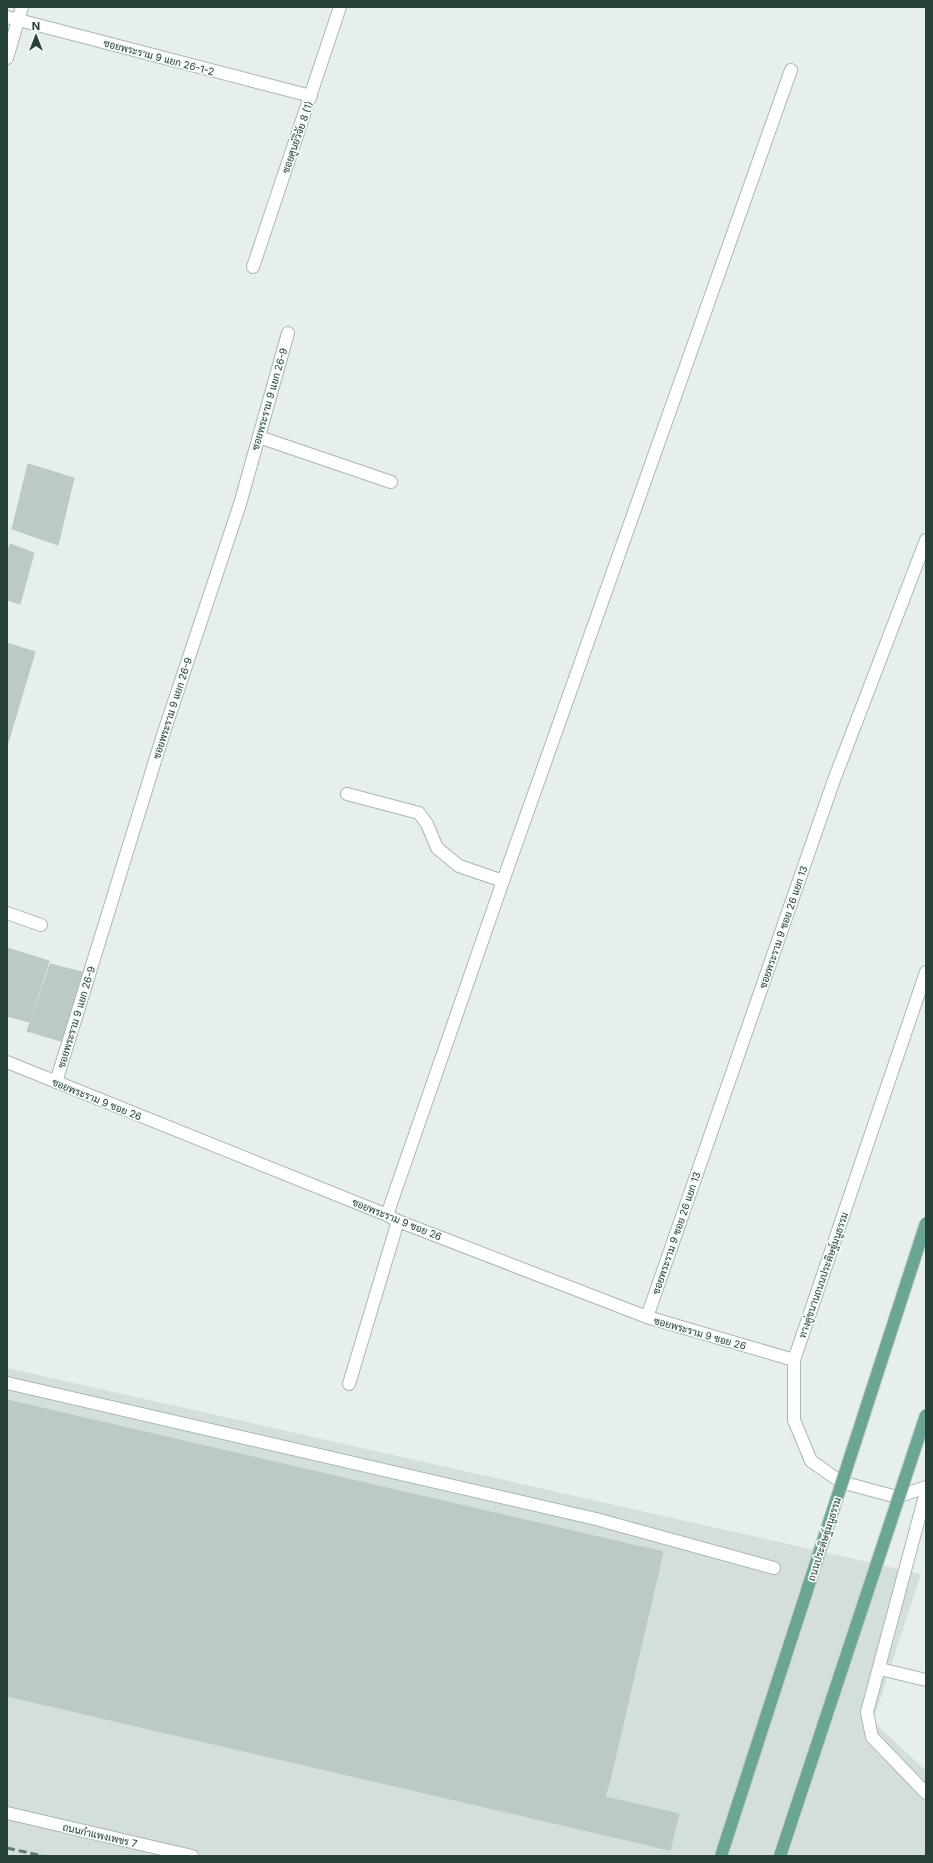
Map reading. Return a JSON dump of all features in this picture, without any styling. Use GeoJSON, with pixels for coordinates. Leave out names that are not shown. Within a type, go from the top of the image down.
{"type":"FeatureCollection","features":[{"type":"Feature","properties":{"kind":"main road","name":"ถนนประดิษฐ์มนูธรรม"},"geometry":{"type":"LineString","coordinates":[[721,1856],[926,1222]]}},
{"type":"Feature","properties":{"kind":"main road"},"geometry":{"type":"LineString","coordinates":[[780,1856],[926,1415]]}},
{"type":"Feature","properties":{"kind":"street"},"geometry":{"type":"LineString","coordinates":[[7,58],[13,18],[22,7]]}},
{"type":"Feature","properties":{"kind":"street","name":"ซอยศูนย์วิจัย 8 (1)"},"geometry":{"type":"LineString","coordinates":[[253,267],[340,7]]}},
{"type":"Feature","properties":{"kind":"street","name":"ซอยพระราม 9 แยก 26-1-2"},"geometry":{"type":"LineString","coordinates":[[13,18],[311,96]]}},
{"type":"Feature","properties":{"kind":"street"},"geometry":{"type":"LineString","coordinates":[[349,1384],[392,1218],[503,881],[791,70]]}},
{"type":"Feature","properties":{"kind":"street","name":"ซอยพระราม 9 แยก 26-9"},"geometry":{"type":"LineString","coordinates":[[56,1082],[163,735],[240,504],[288,333]]}},
{"type":"Feature","properties":{"kind":"street"},"geometry":{"type":"LineString","coordinates":[[259,437],[391,482]]}},
{"type":"Feature","properties":{"kind":"street","name":"ซอยพระราม 9 ซอย 26 แยก 13"},"geometry":{"type":"LineString","coordinates":[[647,1317],[834,780],[926,540]]}},
{"type":"Feature","properties":{"kind":"street"},"geometry":{"type":"LineString","coordinates":[[347,794],[419,813],[427,824],[437,848],[459,866],[503,881]]}},
{"type":"Feature","properties":{"kind":"street"},"geometry":{"type":"LineString","coordinates":[[7,913],[41,925]]}},
{"type":"Feature","properties":{"kind":"street","name":"ทางคู่ขนานถนนประดิษฐ์มนูธรรม"},"geometry":{"type":"LineString","coordinates":[[926,972],[794,1360],[794,1420],[810,1461],[841,1482],[896,1497],[926,1487]]}},
{"type":"Feature","properties":{"kind":"street","name":"ซอยพระราม 9 ซอย 26"},"geometry":{"type":"LineString","coordinates":[[7,1062],[392,1218],[647,1317],[794,1360]]}},
{"type":"Feature","properties":{"kind":"street"},"geometry":{"type":"LineString","coordinates":[[7,1382],[596,1519],[774,1568]]}},
{"type":"Feature","properties":{"kind":"street"},"geometry":{"type":"LineString","coordinates":[[926,1492],[880,1669],[867,1712],[872,1737],[926,1793]]}},
{"type":"Feature","properties":{"kind":"street"},"geometry":{"type":"LineString","coordinates":[[880,1669],[926,1680]]}},
{"type":"Feature","properties":{"kind":"street","name":"ถนนกำแพงเพชร 7"},"geometry":{"type":"LineString","coordinates":[[7,1813],[192,1856]]}},
{"type":"Feature","properties":{"kind":"shaded area"},"geometry":{"type":"Polygon","coordinates":[[[7,1368],[921,1574],[873,1721],[926,1771],[926,1856],[7,1856],[7,1368]]]}},
{"type":"Feature","properties":{"kind":"building"},"geometry":{"type":"Polygon","coordinates":[[[28,464],[74,478],[58,545],[12,529],[28,464]]]}},
{"type":"Feature","properties":{"kind":"building"},"geometry":{"type":"Polygon","coordinates":[[[10,544],[34,553],[20,604],[7,600],[7,555],[10,544]]]}},
{"type":"Feature","properties":{"kind":"building"},"geometry":{"type":"Polygon","coordinates":[[[7,643],[35,652],[8,743],[7,743],[7,643]]]}},
{"type":"Feature","properties":{"kind":"building"},"geometry":{"type":"Polygon","coordinates":[[[7,948],[49,961],[29,1022],[7,1016],[7,948]]]}},
{"type":"Feature","properties":{"kind":"building"},"geometry":{"type":"Polygon","coordinates":[[[50,964],[86,973],[64,1042],[27,1031],[50,964]]]}},
{"type":"Feature","properties":{"kind":"building"},"geometry":{"type":"Polygon","coordinates":[[[7,1400],[663,1552],[610,1780],[7,1640],[7,1400]]]}},
{"type":"Feature","properties":{"kind":"building"},"geometry":{"type":"Polygon","coordinates":[[[7,1640],[610,1780],[605,1797],[679,1814],[670,1850],[7,1696],[7,1640]]]}},
{"type":"Feature","properties":{"kind":"railway"},"geometry":{"type":"LineString","coordinates":[[7,1848],[43,1856]]}}]}
